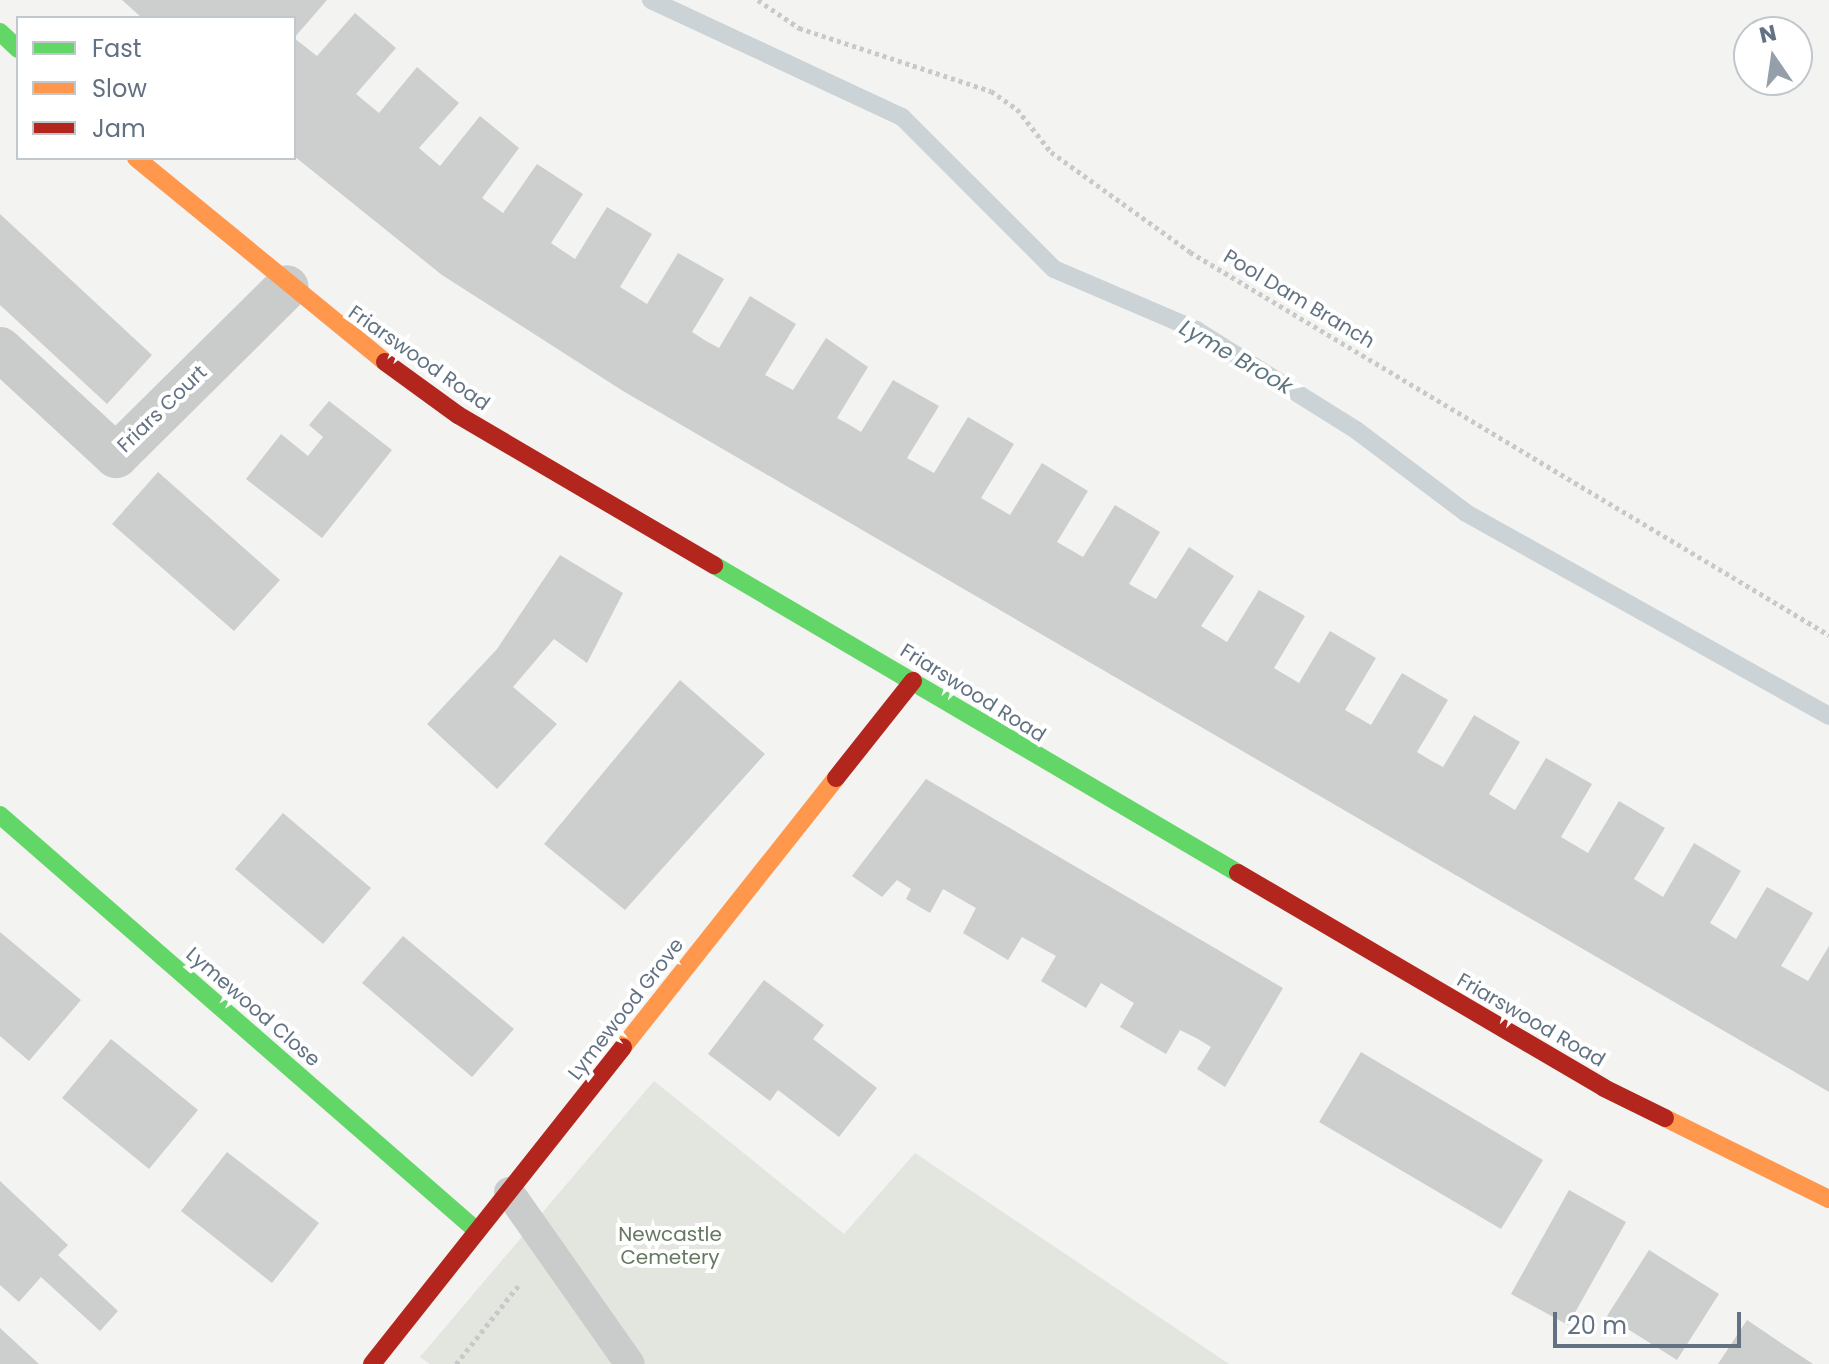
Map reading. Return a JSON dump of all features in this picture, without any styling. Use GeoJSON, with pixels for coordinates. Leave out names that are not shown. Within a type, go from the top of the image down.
{"type":"FeatureCollection","features":[{"type":"Feature","properties":{"kind":"street"},"geometry":{"type":"LineString","coordinates":[[0,32],[16,47]]}},
{"type":"Feature","properties":{"kind":"street","name":"Friarswood Road"},"geometry":{"type":"LineString","coordinates":[[138,160],[287,287],[458,415],[1591,1080],[1829,1199]]}},
{"type":"Feature","properties":{"kind":"street","name":"Friars Court"},"geometry":{"type":"LineString","coordinates":[[0,349],[116,456],[287,287]]}},
{"type":"Feature","properties":{"kind":"street","name":"Lymewood Grove"},"geometry":{"type":"LineString","coordinates":[[372,1364],[913,681]]}},
{"type":"Feature","properties":{"kind":"street","name":"Lymewood Close"},"geometry":{"type":"LineString","coordinates":[[0,815],[477,1231]]}},
{"type":"Feature","properties":{"kind":"lane"},"geometry":{"type":"LineString","coordinates":[[509,1192],[630,1364]]}},
{"type":"Feature","properties":{"kind":"path","name":"Pool Dam Branch"},"geometry":{"type":"LineString","coordinates":[[758,0],[799,28],[991,91],[1017,109],[1051,152],[1190,252],[1829,635]]}},
{"type":"Feature","properties":{"kind":"path"},"geometry":{"type":"LineString","coordinates":[[456,1364],[548,1247]]}},
{"type":"Feature","properties":{"kind":"green space","name":"Newcastle Cemetery"},"geometry":{"type":"Polygon","coordinates":[[[654,1081],[844,1234],[915,1153],[1229,1364],[430,1364],[420,1357],[654,1081]]]}},
{"type":"Feature","properties":{"kind":"building"},"geometry":{"type":"Polygon","coordinates":[[[122,0],[327,0],[296,36],[296,16],[140,16],[122,0]]]}},
{"type":"Feature","properties":{"kind":"building"},"geometry":{"type":"Polygon","coordinates":[[[355,13],[396,48],[356,94],[379,113],[417,67],[459,103],[419,148],[440,166],[480,116],[519,148],[482,198],[503,213],[537,164],[583,194],[551,243],[575,259],[607,207],[652,234],[620,287],[647,304],[678,253],[724,279],[692,332],[706,341],[719,348],[750,296],[796,324],[765,375],[793,390],[826,338],[868,367],[837,418],[861,432],[893,380],[939,406],[907,458],[934,473],[968,417],[1014,444],[981,498],[1010,515],[1042,463],[1088,491],[1057,542],[1083,557],[1115,505],[1160,532],[1129,584],[1156,599],[1189,547],[1234,576],[1201,626],[1227,642],[1259,590],[1305,616],[1274,668],[1299,683],[1330,631],[1376,658],[1345,710],[1371,725],[1402,673],[1448,700],[1417,752],[1430,760],[1443,767],[1474,715],[1520,742],[1489,794],[1515,810],[1546,758],[1592,784],[1561,837],[1588,853],[1619,801],[1665,828],[1634,879],[1663,897],[1694,843],[1741,871],[1710,923],[1736,939],[1767,887],[1813,913],[1781,966],[1808,981],[1829,946],[1829,1092],[623,391],[442,275],[296,158],[296,40],[317,56],[355,13]]]}},
{"type":"Feature","properties":{"kind":"building"},"geometry":{"type":"Polygon","coordinates":[[[0,214],[152,355],[107,404],[0,305],[0,214]]]}},
{"type":"Feature","properties":{"kind":"building"},"geometry":{"type":"Polygon","coordinates":[[[329,401],[392,450],[322,538],[246,479],[281,434],[308,456],[323,437],[309,425],[329,401]]]}},
{"type":"Feature","properties":{"kind":"building"},"geometry":{"type":"Polygon","coordinates":[[[158,472],[280,580],[234,631],[112,524],[158,472]]]}},
{"type":"Feature","properties":{"kind":"building"},"geometry":{"type":"Polygon","coordinates":[[[560,555],[623,593],[587,663],[554,639],[513,687],[557,724],[497,789],[427,724],[497,649],[560,555]]]}},
{"type":"Feature","properties":{"kind":"building"},"geometry":{"type":"Polygon","coordinates":[[[680,680],[765,754],[625,910],[544,844],[680,680]]]}},
{"type":"Feature","properties":{"kind":"building"},"geometry":{"type":"Polygon","coordinates":[[[926,779],[1283,988],[1225,1087],[1197,1069],[1211,1047],[1180,1030],[1166,1054],[1120,1027],[1134,1003],[1101,983],[1086,1008],[1041,981],[1056,956],[1022,937],[1008,960],[963,933],[976,908],[943,889],[930,913],[906,899],[911,889],[897,880],[882,897],[852,876],[926,779]]]}},
{"type":"Feature","properties":{"kind":"building"},"geometry":{"type":"Polygon","coordinates":[[[283,813],[371,888],[323,944],[235,869],[283,813]]]}},
{"type":"Feature","properties":{"kind":"building"},"geometry":{"type":"Polygon","coordinates":[[[0,932],[81,1000],[29,1061],[0,1036],[0,932]]]}},
{"type":"Feature","properties":{"kind":"building"},"geometry":{"type":"Polygon","coordinates":[[[403,936],[514,1029],[472,1077],[362,983],[403,936]]]}},
{"type":"Feature","properties":{"kind":"building"},"geometry":{"type":"Polygon","coordinates":[[[764,980],[824,1025],[813,1039],[877,1088],[839,1137],[778,1090],[770,1101],[708,1054],[764,980]]]}},
{"type":"Feature","properties":{"kind":"building"},"geometry":{"type":"Polygon","coordinates":[[[111,1039],[198,1110],[149,1169],[62,1098],[111,1039]]]}},
{"type":"Feature","properties":{"kind":"building"},"geometry":{"type":"Polygon","coordinates":[[[1361,1052],[1543,1160],[1501,1229],[1319,1122],[1361,1052]]]}},
{"type":"Feature","properties":{"kind":"building"},"geometry":{"type":"Polygon","coordinates":[[[227,1152],[319,1223],[272,1283],[181,1211],[227,1152]]]}},
{"type":"Feature","properties":{"kind":"building"},"geometry":{"type":"Polygon","coordinates":[[[0,1181],[68,1245],[58,1255],[118,1311],[100,1331],[41,1277],[19,1302],[0,1285],[0,1181]]]}},
{"type":"Feature","properties":{"kind":"building"},"geometry":{"type":"Polygon","coordinates":[[[1569,1190],[1626,1222],[1568,1325],[1511,1294],[1569,1190]]]}},
{"type":"Feature","properties":{"kind":"building"},"geometry":{"type":"Polygon","coordinates":[[[1649,1250],[1719,1294],[1677,1360],[1607,1316],[1649,1250]]]}},
{"type":"Feature","properties":{"kind":"building"},"geometry":{"type":"Polygon","coordinates":[[[1747,1320],[1781,1343],[1813,1364],[1718,1364],[1747,1320]]]}},
{"type":"Feature","properties":{"kind":"building"},"geometry":{"type":"Polygon","coordinates":[[[0,1328],[39,1364],[0,1364],[0,1328]]]}},
{"type":"Feature","properties":{"kind":"waterway","name":"Lyme Brook"},"geometry":{"type":"LineString","coordinates":[[651,0],[902,117],[1054,269],[1196,330],[1356,430],[1466,513],[1829,716]]}},
{"type":"Feature","properties":{"kind":"traffic: fast"},"geometry":{"type":"LineString","coordinates":[[0,32],[16,47]]}},
{"type":"Feature","properties":{"kind":"traffic: fast"},"geometry":{"type":"LineString","coordinates":[[714,565],[1238,873]]}},
{"type":"Feature","properties":{"kind":"traffic: fast"},"geometry":{"type":"LineString","coordinates":[[0,815],[477,1231]]}},
{"type":"Feature","properties":{"kind":"traffic: slow"},"geometry":{"type":"LineString","coordinates":[[138,160],[385,362]]}},
{"type":"Feature","properties":{"kind":"traffic: slow"},"geometry":{"type":"LineString","coordinates":[[623,1047],[836,778]]}},
{"type":"Feature","properties":{"kind":"traffic: slow"},"geometry":{"type":"LineString","coordinates":[[1665,1118],[1829,1199]]}},
{"type":"Feature","properties":{"kind":"traffic: jam"},"geometry":{"type":"LineString","coordinates":[[385,362],[458,415],[714,565]]}},
{"type":"Feature","properties":{"kind":"traffic: jam"},"geometry":{"type":"LineString","coordinates":[[836,778],[913,681]]}},
{"type":"Feature","properties":{"kind":"traffic: jam"},"geometry":{"type":"LineString","coordinates":[[1238,873],[1604,1088],[1665,1118]]}},
{"type":"Feature","properties":{"kind":"traffic: jam"},"geometry":{"type":"LineString","coordinates":[[372,1364],[623,1047]]}}]}
